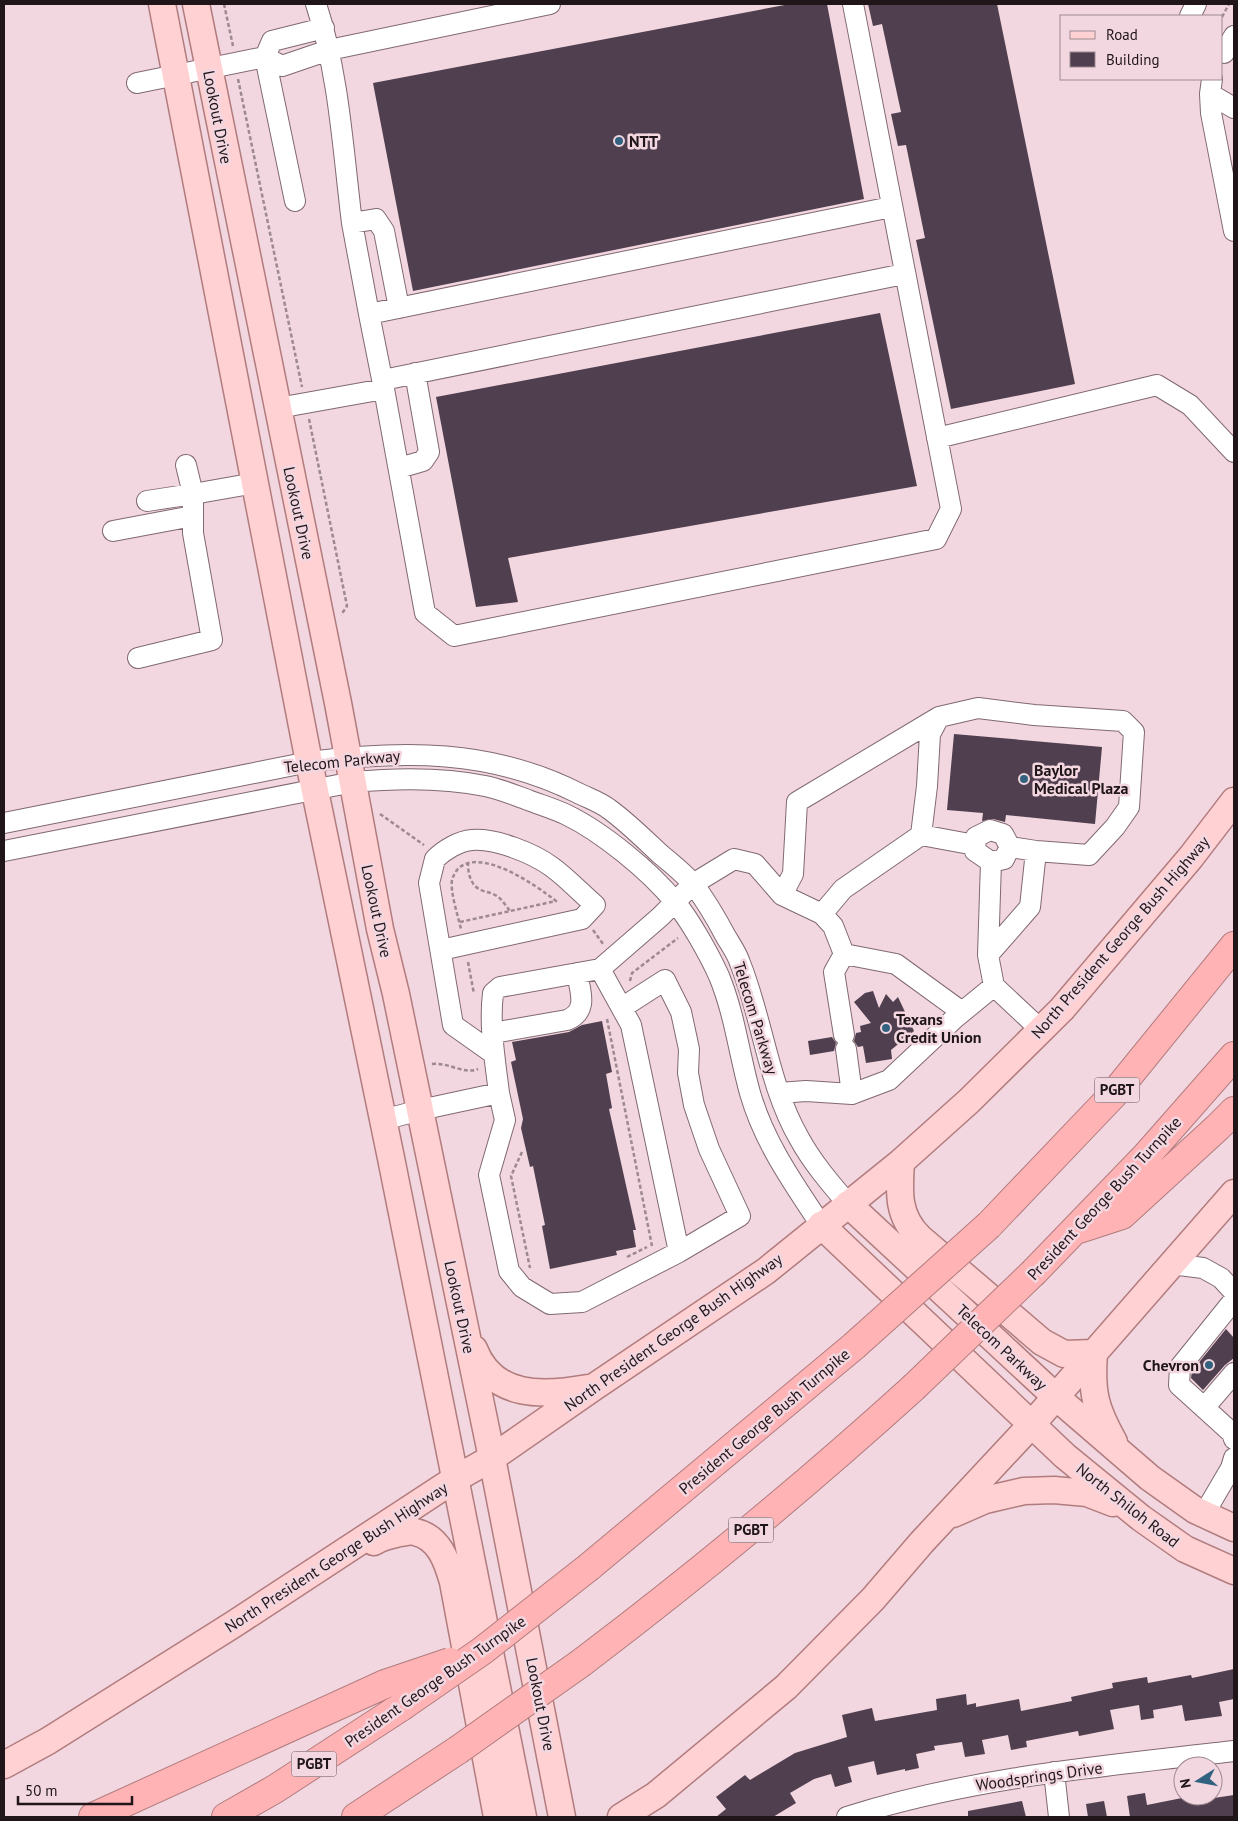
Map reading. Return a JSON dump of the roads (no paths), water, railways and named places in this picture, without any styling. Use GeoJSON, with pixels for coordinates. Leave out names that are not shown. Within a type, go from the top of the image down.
{"type":"FeatureCollection","features":[{"type":"Feature","properties":{"kind":"highway","name":"President George Bush Turnpike"},"geometry":{"type":"LineString","coordinates":[[226,1817],[275,1789],[401,1708],[482,1652],[589,1567],[854,1346],[989,1225],[1113,1095],[1234,946]]}},
{"type":"Feature","properties":{"kind":"highway","name":"President George Bush Turnpike"},"geometry":{"type":"LineString","coordinates":[[356,1817],[458,1750],[581,1663],[674,1592],[753,1528],[913,1388],[1034,1272],[1185,1112],[1234,1056]]}},
{"type":"Feature","properties":{"kind":"highway"},"geometry":{"type":"LineString","coordinates":[[1075,1230],[1122,1215],[1234,1111]]}},
{"type":"Feature","properties":{"kind":"highway"},"geometry":{"type":"LineString","coordinates":[[93,1817],[385,1684],[482,1652]]}},
{"type":"Feature","properties":{"kind":"highway"},"geometry":{"type":"LineString","coordinates":[[387,1817],[458,1750]]}},
{"type":"Feature","properties":{"kind":"main road","name":"Lookout Drive"},"geometry":{"type":"LineString","coordinates":[[162,4],[309,762],[383,1120],[522,1817]]}},
{"type":"Feature","properties":{"kind":"main road","name":"Lookout Drive"},"geometry":{"type":"LineString","coordinates":[[196,4],[354,782],[361,833],[380,928],[420,1110],[492,1458],[562,1817]]}},
{"type":"Feature","properties":{"kind":"main road"},"geometry":{"type":"LineString","coordinates":[[255,483],[276,494],[311,572]]}},
{"type":"Feature","properties":{"kind":"main road","name":"North President George Bush Highway"},"geometry":{"type":"LineString","coordinates":[[4,1765],[48,1741],[234,1624],[455,1479],[492,1458],[766,1271],[900,1162],[970,1102],[1062,1009],[1191,858],[1234,802]]}},
{"type":"Feature","properties":{"kind":"main road"},"geometry":{"type":"LineString","coordinates":[[900,1162],[899,1190],[902,1209],[909,1227],[920,1238],[1042,1342],[1064,1354],[1094,1353]]}},
{"type":"Feature","properties":{"kind":"main road"},"geometry":{"type":"LineString","coordinates":[[621,1817],[656,1795],[786,1687],[873,1599],[945,1517],[1032,1424],[1234,1194]]}},
{"type":"Feature","properties":{"kind":"main road","name":"Telecom Parkway"},"geometry":{"type":"LineString","coordinates":[[848,1204],[1056,1397]]}},
{"type":"Feature","properties":{"kind":"main road","name":"Telecom Parkway"},"geometry":{"type":"LineString","coordinates":[[821,1225],[1032,1424]]}},
{"type":"Feature","properties":{"kind":"main road"},"geometry":{"type":"LineString","coordinates":[[463,1320],[476,1356],[485,1370],[512,1388],[541,1393],[594,1387]]}},
{"type":"Feature","properties":{"kind":"main road"},"geometry":{"type":"LineString","coordinates":[[1094,1353],[1092,1376],[1094,1396],[1103,1423],[1117,1449]]}},
{"type":"Feature","properties":{"kind":"main road"},"geometry":{"type":"LineString","coordinates":[[1056,1397],[1171,1495],[1204,1514],[1234,1528]]}},
{"type":"Feature","properties":{"kind":"main road","name":"North Shiloh Road"},"geometry":{"type":"LineString","coordinates":[[1032,1424],[1065,1456],[1131,1510],[1185,1549],[1234,1571]]}},
{"type":"Feature","properties":{"kind":"main road"},"geometry":{"type":"LineString","coordinates":[[945,1517],[984,1500],[1024,1491],[1054,1490],[1087,1493],[1131,1510]]}},
{"type":"Feature","properties":{"kind":"main road"},"geometry":{"type":"LineString","coordinates":[[336,1557],[358,1552],[377,1540],[394,1534],[414,1531],[438,1546],[448,1562],[497,1817]]}},
{"type":"Feature","properties":{"kind":"street"},"geometry":{"type":"LineString","coordinates":[[316,4],[329,50],[338,104],[352,223],[425,613],[454,636],[936,539],[951,509],[853,4]]}},
{"type":"Feature","properties":{"kind":"street"},"geometry":{"type":"LineString","coordinates":[[137,82],[265,57],[282,66],[329,50],[550,4]]}},
{"type":"Feature","properties":{"kind":"street"},"geometry":{"type":"LineString","coordinates":[[294,201],[265,57],[272,41],[324,28]]}},
{"type":"Feature","properties":{"kind":"street"},"geometry":{"type":"LineString","coordinates":[[1211,86],[1234,108]]}},
{"type":"Feature","properties":{"kind":"street"},"geometry":{"type":"LineString","coordinates":[[1211,86],[1210,113],[1231,194],[1234,231]]}},
{"type":"Feature","properties":{"kind":"street"},"geometry":{"type":"LineString","coordinates":[[368,314],[891,206]]}},
{"type":"Feature","properties":{"kind":"street"},"geometry":{"type":"LineString","coordinates":[[352,223],[376,219],[384,231],[399,308]]}},
{"type":"Feature","properties":{"kind":"street"},"geometry":{"type":"LineString","coordinates":[[278,408],[383,384],[415,373],[904,274]]}},
{"type":"Feature","properties":{"kind":"street"},"geometry":{"type":"LineString","coordinates":[[399,468],[423,461],[429,452],[415,373]]}},
{"type":"Feature","properties":{"kind":"street"},"geometry":{"type":"LineString","coordinates":[[937,438],[1157,385],[1190,405],[1234,452]]}},
{"type":"Feature","properties":{"kind":"street"},"geometry":{"type":"LineString","coordinates":[[138,658],[212,640],[194,533],[193,494],[186,465]]}},
{"type":"Feature","properties":{"kind":"street"},"geometry":{"type":"LineString","coordinates":[[147,501],[255,483]]}},
{"type":"Feature","properties":{"kind":"street"},"geometry":{"type":"LineString","coordinates":[[113,530],[193,516]]}},
{"type":"Feature","properties":{"kind":"street"},"geometry":{"type":"LineString","coordinates":[[782,895],[793,874],[797,802],[940,717],[978,708],[1034,715],[1123,721],[1134,732],[1129,807],[1089,855],[1010,847]]}},
{"type":"Feature","properties":{"kind":"street"},"geometry":{"type":"LineString","coordinates":[[921,835],[927,786],[930,734],[940,717]]}},
{"type":"Feature","properties":{"kind":"street","name":"Telecom Parkway"},"geometry":{"type":"LineString","coordinates":[[4,823],[309,762],[349,757],[403,754],[454,757],[498,764],[544,777],[608,808],[693,884],[711,910],[740,960],[779,1092],[798,1136],[816,1166],[848,1204]]}},
{"type":"Feature","properties":{"kind":"street","name":"Telecom Parkway"},"geometry":{"type":"LineString","coordinates":[[4,851],[354,782],[379,779],[406,779],[477,785],[509,793],[567,814],[608,840],[656,881],[675,901],[688,919],[718,976],[738,1034],[750,1093],[763,1130],[782,1166],[821,1225]]}},
{"type":"Feature","properties":{"kind":"street"},"geometry":{"type":"LineString","coordinates":[[990,830],[1003,834],[1010,847],[1004,859],[991,862],[975,851],[976,837],[990,830]]}},
{"type":"Feature","properties":{"kind":"street"},"geometry":{"type":"LineString","coordinates":[[822,914],[843,889],[921,835],[975,845]]}},
{"type":"Feature","properties":{"kind":"street"},"geometry":{"type":"LineString","coordinates":[[441,950],[582,919],[595,905],[551,866],[531,855],[500,843],[472,840],[456,844],[435,859],[430,883],[441,950],[454,1025],[489,1060]]}},
{"type":"Feature","properties":{"kind":"street"},"geometry":{"type":"LineString","coordinates":[[988,955],[1030,907],[1036,851]]}},
{"type":"Feature","properties":{"kind":"street"},"geometry":{"type":"LineString","coordinates":[[623,1007],[665,980],[681,1012],[689,1049],[688,1073],[694,1105],[709,1149],[740,1216],[679,1252],[582,1302],[550,1304],[522,1287],[509,1271],[490,1175],[505,1120],[489,1060],[493,1033],[491,1006],[493,993],[500,987],[600,969],[660,917],[693,884],[734,859],[754,864],[782,895],[822,914],[833,926],[844,954]]}},
{"type":"Feature","properties":{"kind":"street"},"geometry":{"type":"LineString","coordinates":[[991,862],[988,955],[994,986],[1041,1030]]}},
{"type":"Feature","properties":{"kind":"street"},"geometry":{"type":"LineString","coordinates":[[844,954],[896,964],[962,1012]]}},
{"type":"Feature","properties":{"kind":"street"},"geometry":{"type":"LineString","coordinates":[[844,954],[834,972],[852,1094]]}},
{"type":"Feature","properties":{"kind":"street"},"geometry":{"type":"LineString","coordinates":[[600,969],[623,1007],[631,1025],[679,1252]]}},
{"type":"Feature","properties":{"kind":"street"},"geometry":{"type":"LineString","coordinates":[[493,1033],[567,1020],[575,1016],[580,1010],[582,1003],[577,973]]}},
{"type":"Feature","properties":{"kind":"street"},"geometry":{"type":"LineString","coordinates":[[779,1092],[852,1094],[889,1080],[962,1012],[994,986]]}},
{"type":"Feature","properties":{"kind":"street"},"geometry":{"type":"LineString","coordinates":[[383,1120],[499,1093]]}},
{"type":"Feature","properties":{"kind":"street"},"geometry":{"type":"LineString","coordinates":[[1171,1264],[1203,1268],[1221,1278],[1234,1292]]}},
{"type":"Feature","properties":{"kind":"street"},"geometry":{"type":"LineString","coordinates":[[1231,1311],[1180,1367],[1179,1385],[1232,1433],[1234,1439]]}},
{"type":"Feature","properties":{"kind":"street"},"geometry":{"type":"LineString","coordinates":[[1204,1408],[1234,1373]]}},
{"type":"Feature","properties":{"kind":"street"},"geometry":{"type":"LineString","coordinates":[[1204,1514],[1231,1468],[1234,1458]]}},
{"type":"Feature","properties":{"kind":"street","name":"Woodsprings Drive"},"geometry":{"type":"LineString","coordinates":[[847,1817],[868,1814],[967,1786],[1054,1772],[1234,1751]]}},
{"type":"Feature","properties":{"kind":"street"},"geometry":{"type":"LineString","coordinates":[[1054,1772],[1059,1817]]}},
{"type":"Feature","properties":{"kind":"place","name":"NTT"},"geometry":{"type":"Point","coordinates":[619,141]}},
{"type":"Feature","properties":{"kind":"place","name":"Baylor Medical Plaza"},"geometry":{"type":"Point","coordinates":[1024,779]}},
{"type":"Feature","properties":{"kind":"place","name":"Texans Credit Union"},"geometry":{"type":"Point","coordinates":[886,1028]}},
{"type":"Feature","properties":{"kind":"place","name":"Chevron"},"geometry":{"type":"Point","coordinates":[1209,1365]}}]}
